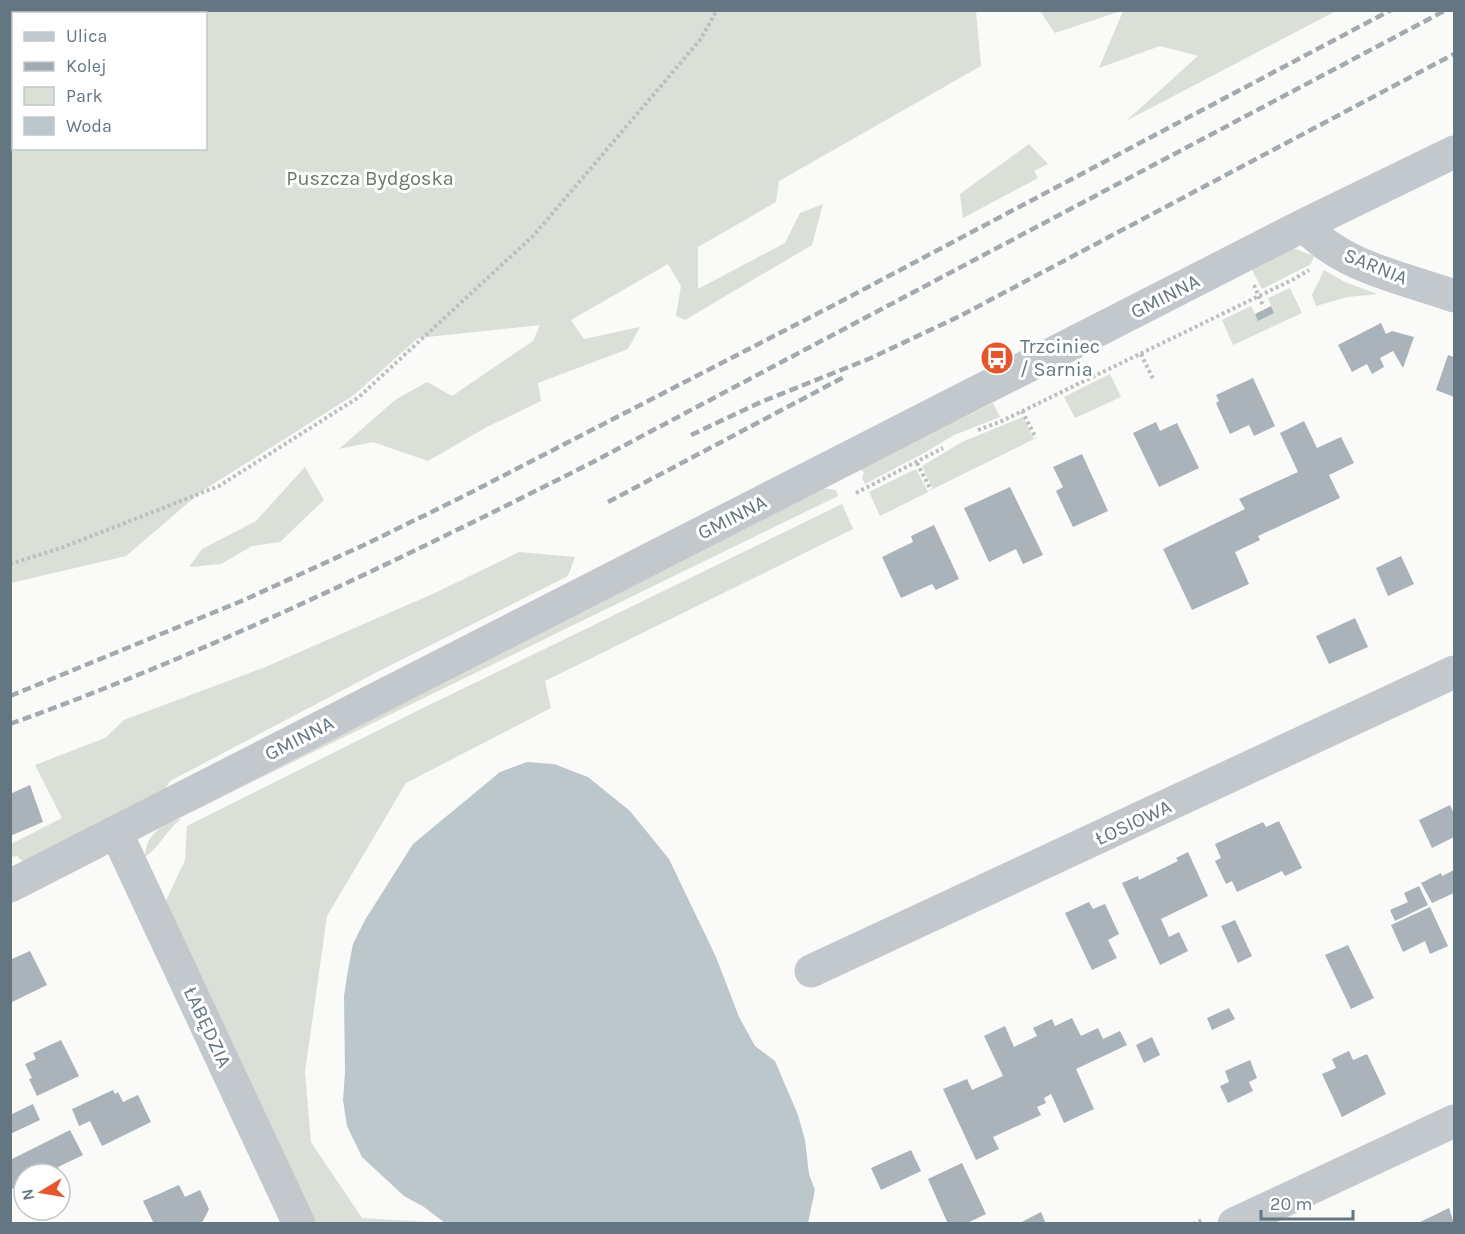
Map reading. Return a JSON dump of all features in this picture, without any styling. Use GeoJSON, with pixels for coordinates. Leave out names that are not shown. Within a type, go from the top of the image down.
{"type":"FeatureCollection","features":[{"type":"Feature","properties":{"kind":"street","name":"GMINNA"},"geometry":{"type":"LineString","coordinates":[[10,886],[1304,225],[1455,152]]}},
{"type":"Feature","properties":{"kind":"street","name":"SARNIA"},"geometry":{"type":"LineString","coordinates":[[1304,225],[1329,247],[1358,263],[1455,296]]}},
{"type":"Feature","properties":{"kind":"street","name":"ŁOSIOWA"},"geometry":{"type":"LineString","coordinates":[[811,971],[1455,672]]}},
{"type":"Feature","properties":{"kind":"street","name":"ŁABĘDZIA"},"geometry":{"type":"LineString","coordinates":[[116,832],[299,1224]]}},
{"type":"Feature","properties":{"kind":"street"},"geometry":{"type":"LineString","coordinates":[[1234,1224],[1455,1121]]}},
{"type":"Feature","properties":{"kind":"path"},"geometry":{"type":"LineString","coordinates":[[10,564],[61,548],[219,486],[359,397],[534,235],[700,40],[717,10]]}},
{"type":"Feature","properties":{"kind":"path"},"geometry":{"type":"LineString","coordinates":[[1141,354],[1154,381]]}},
{"type":"Feature","properties":{"kind":"path"},"geometry":{"type":"LineString","coordinates":[[1022,411],[1036,438]]}},
{"type":"Feature","properties":{"kind":"path"},"geometry":{"type":"LineString","coordinates":[[917,463],[931,490]]}},
{"type":"Feature","properties":{"kind":"green space","name":"Puszcza Bydgoska"},"geometry":{"type":"Polygon","coordinates":[[[10,11],[976,11],[981,66],[779,181],[776,202],[698,247],[698,289],[785,243],[800,213],[823,204],[812,245],[685,320],[676,316],[681,286],[668,264],[571,320],[584,339],[640,327],[628,349],[538,383],[541,401],[485,428],[428,461],[373,442],[339,449],[395,400],[427,382],[452,396],[533,341],[540,325],[418,338],[354,395],[202,491],[126,556],[11,583],[10,11]]]}},
{"type":"Feature","properties":{"kind":"green space"},"geometry":{"type":"Polygon","coordinates":[[[1040,11],[1121,11],[1055,33],[1040,11]]]}},
{"type":"Feature","properties":{"kind":"green space"},"geometry":{"type":"Polygon","coordinates":[[[1123,11],[1336,11],[1126,121],[1198,56],[1160,46],[1099,68],[1123,11]]]}},
{"type":"Feature","properties":{"kind":"green space"},"geometry":{"type":"Polygon","coordinates":[[[1029,144],[1048,164],[1034,171],[1038,178],[963,218],[960,194],[1029,144]]]}},
{"type":"Feature","properties":{"kind":"green space"},"geometry":{"type":"Polygon","coordinates":[[[1293,248],[1314,256],[1311,264],[1262,289],[1251,268],[1293,248]]]}},
{"type":"Feature","properties":{"kind":"green space"},"geometry":{"type":"Polygon","coordinates":[[[1324,270],[1345,282],[1377,294],[1348,297],[1316,306],[1312,295],[1324,270]]]}},
{"type":"Feature","properties":{"kind":"green space"},"geometry":{"type":"Polygon","coordinates":[[[1290,288],[1302,313],[1233,345],[1222,320],[1251,306],[1258,320],[1274,313],[1268,298],[1290,288]]]}},
{"type":"Feature","properties":{"kind":"green space"},"geometry":{"type":"Polygon","coordinates":[[[1110,374],[1121,397],[1075,418],[1064,397],[1110,374]]]}},
{"type":"Feature","properties":{"kind":"green space"},"geometry":{"type":"Polygon","coordinates":[[[993,403],[1000,417],[954,435],[865,484],[862,478],[864,473],[861,469],[993,403]]]}},
{"type":"Feature","properties":{"kind":"green space"},"geometry":{"type":"Polygon","coordinates":[[[1023,417],[1034,439],[933,489],[922,466],[962,442],[1023,417]]]}},
{"type":"Feature","properties":{"kind":"green space"},"geometry":{"type":"Polygon","coordinates":[[[305,467],[324,500],[280,542],[252,546],[221,564],[189,567],[202,549],[256,521],[305,467]]]}},
{"type":"Feature","properties":{"kind":"green space"},"geometry":{"type":"Polygon","coordinates":[[[916,469],[928,492],[880,516],[869,492],[916,469]]]}},
{"type":"Feature","properties":{"kind":"green space"},"geometry":{"type":"Polygon","coordinates":[[[822,488],[836,490],[838,496],[192,812],[179,816],[822,488]]]}},
{"type":"Feature","properties":{"kind":"green space"},"geometry":{"type":"Polygon","coordinates":[[[842,504],[853,529],[545,681],[551,708],[406,783],[327,916],[305,1072],[311,1142],[362,1218],[445,1223],[315,1223],[165,903],[185,860],[187,826],[842,504]]]}},
{"type":"Feature","properties":{"kind":"green space"},"geometry":{"type":"Polygon","coordinates":[[[519,552],[575,557],[568,576],[381,670],[170,781],[164,791],[25,864],[17,856],[11,857],[11,844],[62,818],[35,765],[105,738],[124,720],[263,668],[437,592],[519,552]]]}},
{"type":"Feature","properties":{"kind":"green space"},"geometry":{"type":"Polygon","coordinates":[[[182,818],[145,857],[148,842],[152,836],[161,827],[182,818]]]}},
{"type":"Feature","properties":{"kind":"water"},"geometry":{"type":"Polygon","coordinates":[[[527,762],[554,764],[588,777],[630,811],[669,859],[716,957],[739,1017],[755,1046],[775,1061],[798,1115],[805,1140],[809,1174],[815,1190],[808,1223],[445,1223],[424,1207],[404,1196],[362,1157],[347,1126],[343,1100],[344,996],[353,944],[365,920],[413,844],[500,772],[527,762]]]}},
{"type":"Feature","properties":{"kind":"building"},"geometry":{"type":"Polygon","coordinates":[[[1271,306],[1274,313],[1258,321],[1255,314],[1271,306]]]}},
{"type":"Feature","properties":{"kind":"building"},"geometry":{"type":"Polygon","coordinates":[[[1381,323],[1386,334],[1392,331],[1414,337],[1403,368],[1393,351],[1380,358],[1384,367],[1372,374],[1367,364],[1352,372],[1338,345],[1381,323]]]}},
{"type":"Feature","properties":{"kind":"building"},"geometry":{"type":"Polygon","coordinates":[[[1448,355],[1454,357],[1454,397],[1436,390],[1448,355]]]}},
{"type":"Feature","properties":{"kind":"building"},"geometry":{"type":"Polygon","coordinates":[[[1253,378],[1275,426],[1254,436],[1249,425],[1230,434],[1216,403],[1219,401],[1216,395],[1253,378]]]}},
{"type":"Feature","properties":{"kind":"building"},"geometry":{"type":"Polygon","coordinates":[[[1304,421],[1317,448],[1341,437],[1354,463],[1329,475],[1340,498],[1258,536],[1260,540],[1235,552],[1249,584],[1192,610],[1163,549],[1245,509],[1239,499],[1298,472],[1280,433],[1304,421]]]}},
{"type":"Feature","properties":{"kind":"building"},"geometry":{"type":"Polygon","coordinates":[[[1156,422],[1160,431],[1177,423],[1199,468],[1159,487],[1133,433],[1156,422]]]}},
{"type":"Feature","properties":{"kind":"building"},"geometry":{"type":"Polygon","coordinates":[[[1082,454],[1108,511],[1073,527],[1056,491],[1063,487],[1053,467],[1082,454]]]}},
{"type":"Feature","properties":{"kind":"building"},"geometry":{"type":"Polygon","coordinates":[[[1010,487],[1043,555],[1023,564],[1016,549],[989,562],[964,508],[1010,487]]]}},
{"type":"Feature","properties":{"kind":"building"},"geometry":{"type":"Polygon","coordinates":[[[934,525],[959,579],[936,590],[932,584],[901,598],[882,557],[913,542],[911,536],[934,525]]]}},
{"type":"Feature","properties":{"kind":"building"},"geometry":{"type":"Polygon","coordinates":[[[1401,556],[1414,584],[1388,596],[1376,568],[1401,556]]]}},
{"type":"Feature","properties":{"kind":"building"},"geometry":{"type":"Polygon","coordinates":[[[1355,618],[1368,647],[1329,664],[1316,636],[1355,618]]]}},
{"type":"Feature","properties":{"kind":"building"},"geometry":{"type":"Polygon","coordinates":[[[30,785],[43,822],[10,836],[10,794],[30,785]]]}},
{"type":"Feature","properties":{"kind":"building"},"geometry":{"type":"Polygon","coordinates":[[[1450,805],[1454,814],[1454,837],[1432,848],[1419,820],[1450,805]]]}},
{"type":"Feature","properties":{"kind":"building"},"geometry":{"type":"Polygon","coordinates":[[[1279,821],[1302,868],[1285,876],[1282,871],[1237,892],[1232,881],[1226,884],[1215,861],[1221,858],[1215,844],[1263,822],[1266,827],[1279,821]]]}},
{"type":"Feature","properties":{"kind":"building"},"geometry":{"type":"Polygon","coordinates":[[[1188,852],[1208,896],[1161,919],[1169,937],[1179,932],[1188,951],[1160,965],[1122,883],[1138,876],[1139,880],[1178,861],[1176,858],[1188,852]]]}},
{"type":"Feature","properties":{"kind":"building"},"geometry":{"type":"Polygon","coordinates":[[[1454,870],[1454,893],[1432,903],[1421,883],[1441,873],[1442,876],[1454,870]]]}},
{"type":"Feature","properties":{"kind":"building"},"geometry":{"type":"Polygon","coordinates":[[[1419,886],[1428,905],[1395,921],[1390,910],[1408,902],[1404,893],[1419,886]]]}},
{"type":"Feature","properties":{"kind":"building"},"geometry":{"type":"Polygon","coordinates":[[[1089,902],[1093,909],[1105,904],[1119,934],[1108,940],[1117,958],[1092,970],[1065,913],[1089,902]]]}},
{"type":"Feature","properties":{"kind":"building"},"geometry":{"type":"Polygon","coordinates":[[[1430,907],[1448,946],[1430,954],[1425,941],[1403,952],[1391,925],[1430,907]]]}},
{"type":"Feature","properties":{"kind":"building"},"geometry":{"type":"Polygon","coordinates":[[[1235,920],[1252,956],[1238,963],[1221,926],[1235,920]]]}},
{"type":"Feature","properties":{"kind":"building"},"geometry":{"type":"Polygon","coordinates":[[[1348,945],[1374,998],[1351,1009],[1325,955],[1348,945]]]}},
{"type":"Feature","properties":{"kind":"building"},"geometry":{"type":"Polygon","coordinates":[[[30,951],[47,985],[10,1003],[10,960],[30,951]]]}},
{"type":"Feature","properties":{"kind":"building"},"geometry":{"type":"Polygon","coordinates":[[[1229,1008],[1235,1019],[1212,1030],[1207,1018],[1229,1008]]]}},
{"type":"Feature","properties":{"kind":"building"},"geometry":{"type":"Polygon","coordinates":[[[1072,1018],[1081,1036],[1098,1028],[1103,1039],[1120,1031],[1127,1045],[1076,1069],[1094,1109],[1064,1123],[1051,1094],[1044,1098],[1046,1103],[1037,1107],[1041,1115],[993,1137],[999,1149],[976,1160],[943,1089],[967,1079],[972,1090],[1003,1076],[984,1036],[1005,1026],[1014,1047],[1037,1036],[1033,1028],[1052,1019],[1055,1026],[1072,1018]]]}},
{"type":"Feature","properties":{"kind":"building"},"geometry":{"type":"Polygon","coordinates":[[[1152,1037],[1160,1055],[1144,1063],[1136,1045],[1152,1037]]]}},
{"type":"Feature","properties":{"kind":"building"},"geometry":{"type":"Polygon","coordinates":[[[61,1040],[79,1076],[37,1096],[25,1064],[36,1059],[33,1053],[61,1040]]]}},
{"type":"Feature","properties":{"kind":"building"},"geometry":{"type":"Polygon","coordinates":[[[1349,1051],[1353,1060],[1367,1054],[1386,1094],[1342,1117],[1322,1074],[1336,1068],[1332,1059],[1349,1051]]]}},
{"type":"Feature","properties":{"kind":"building"},"geometry":{"type":"Polygon","coordinates":[[[1250,1060],[1257,1078],[1249,1082],[1253,1091],[1228,1103],[1220,1086],[1229,1082],[1225,1071],[1250,1060]]]}},
{"type":"Feature","properties":{"kind":"building"},"geometry":{"type":"Polygon","coordinates":[[[113,1090],[115,1094],[118,1092],[123,1102],[138,1095],[151,1122],[102,1146],[90,1121],[79,1126],[72,1109],[113,1090]]]}},
{"type":"Feature","properties":{"kind":"building"},"geometry":{"type":"Polygon","coordinates":[[[33,1104],[40,1120],[10,1134],[10,1115],[33,1104]]]}},
{"type":"Feature","properties":{"kind":"building"},"geometry":{"type":"Polygon","coordinates":[[[70,1130],[83,1155],[68,1162],[12,1162],[12,1189],[10,1190],[10,1160],[70,1130]]]}},
{"type":"Feature","properties":{"kind":"building"},"geometry":{"type":"Polygon","coordinates":[[[911,1150],[921,1171],[881,1190],[871,1168],[911,1150]]]}},
{"type":"Feature","properties":{"kind":"building"},"geometry":{"type":"Polygon","coordinates":[[[962,1163],[986,1214],[965,1224],[948,1224],[928,1179],[962,1163]]]}},
{"type":"Feature","properties":{"kind":"building"},"geometry":{"type":"Polygon","coordinates":[[[179,1185],[185,1197],[200,1190],[209,1209],[203,1221],[198,1224],[154,1224],[143,1201],[179,1185]]]}},
{"type":"Feature","properties":{"kind":"building"},"geometry":{"type":"Polygon","coordinates":[[[1449,1208],[1454,1224],[1416,1224],[1449,1208]]]}},
{"type":"Feature","properties":{"kind":"building"},"geometry":{"type":"Polygon","coordinates":[[[1041,1212],[1046,1224],[1018,1224],[1041,1212]]]}},
{"type":"Feature","properties":{"kind":"railway"},"geometry":{"type":"LineString","coordinates":[[10,696],[244,600],[462,497],[834,305],[1391,10]]}},
{"type":"Feature","properties":{"kind":"railway"},"geometry":{"type":"LineString","coordinates":[[10,724],[233,635],[522,498],[1446,10]]}},
{"type":"Feature","properties":{"kind":"railway"},"geometry":{"type":"LineString","coordinates":[[691,435],[761,402],[871,358],[960,316],[1454,54]]}},
{"type":"Feature","properties":{"kind":"railway"},"geometry":{"type":"LineString","coordinates":[[608,502],[846,376]]}},
{"type":"Feature","properties":{"kind":"place","name":"Trzciniec / Sarnia"},"geometry":{"type":"Point","coordinates":[997,358]}}]}
